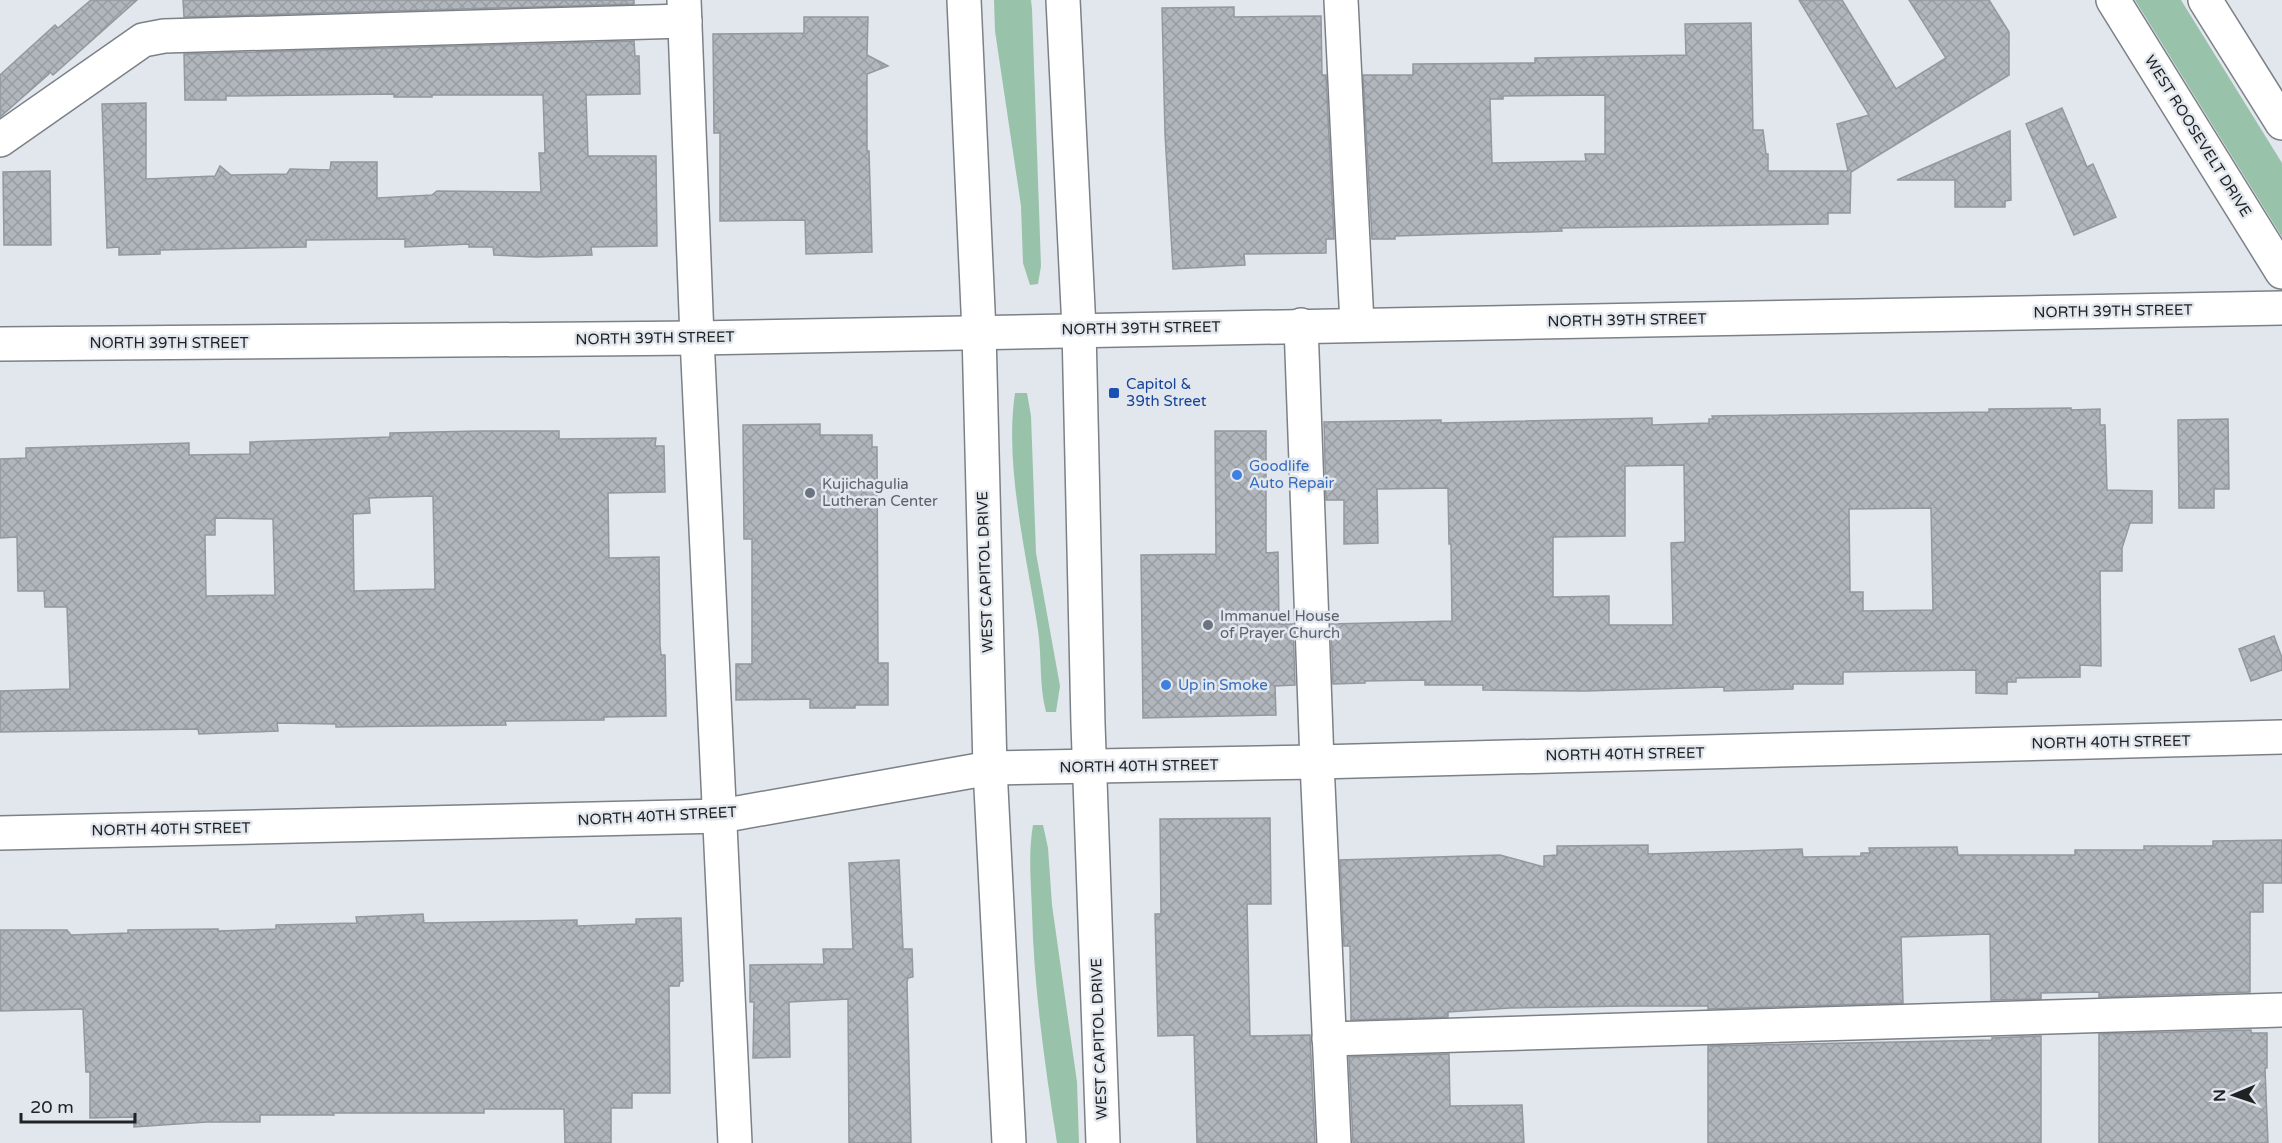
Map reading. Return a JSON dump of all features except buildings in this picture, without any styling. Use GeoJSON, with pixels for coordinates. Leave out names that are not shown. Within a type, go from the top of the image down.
{"type":"FeatureCollection","features":[{"type":"Feature","properties":{"kind":"street","name":"WEST CAPITOL DRIVE"},"geometry":{"type":"LineString","coordinates":[[964,0],[979,332],[990,768],[1009,1143]]}},
{"type":"Feature","properties":{"kind":"street","name":"WEST CAPITOL DRIVE"},"geometry":{"type":"LineString","coordinates":[[1063,0],[1079,329],[1089,766],[1103,1143]]}},
{"type":"Feature","properties":{"kind":"street"},"geometry":{"type":"LineString","coordinates":[[1341,0],[1357,324]]}},
{"type":"Feature","properties":{"kind":"street","name":"WEST ROOSEVELT DRIVE"},"geometry":{"type":"LineString","coordinates":[[2113,0],[2282,272]]}},
{"type":"Feature","properties":{"kind":"street"},"geometry":{"type":"LineString","coordinates":[[2205,0],[2282,123]]}},
{"type":"Feature","properties":{"kind":"street"},"geometry":{"type":"LineString","coordinates":[[0,140],[143,40],[164,36],[685,10],[697,338],[735,1143]]}},
{"type":"Feature","properties":{"kind":"street","name":"NORTH 39TH STREET"},"geometry":{"type":"LineString","coordinates":[[0,344],[697,338],[2282,308]]}},
{"type":"Feature","properties":{"kind":"street"},"geometry":{"type":"LineString","coordinates":[[1301,325],[1334,1143]]}},
{"type":"Feature","properties":{"kind":"street","name":"NORTH 40TH STREET"},"geometry":{"type":"LineString","coordinates":[[0,833],[721,816],[990,768],[1317,762],[2282,737]]}},
{"type":"Feature","properties":{"kind":"street"},"geometry":{"type":"LineString","coordinates":[[1329,1039],[2282,1010]]}},
{"type":"Feature","properties":{"kind":"green space"},"geometry":{"type":"Polygon","coordinates":[[[994,0],[1031,0],[1041,266],[1038,284],[1030,285],[1023,263],[1021,206],[995,31],[994,0]]]}},
{"type":"Feature","properties":{"kind":"green space"},"geometry":{"type":"Polygon","coordinates":[[[2135,0],[2181,0],[2282,163],[2282,237],[2135,0]]]}},
{"type":"Feature","properties":{"kind":"green space"},"geometry":{"type":"Polygon","coordinates":[[[1015,393],[1027,393],[1031,416],[1036,553],[1060,686],[1056,712],[1046,712],[1044,702],[1038,630],[1018,511],[1012,450],[1015,393]]]}},
{"type":"Feature","properties":{"kind":"green space"},"geometry":{"type":"Polygon","coordinates":[[[1033,825],[1043,825],[1048,848],[1052,905],[1077,1082],[1079,1143],[1057,1143],[1048,1085],[1033,941],[1030,857],[1033,825]]]}},
{"type":"Feature","properties":{"kind":"place","name":"Capitol & 39th Street"},"geometry":{"type":"Point","coordinates":[1114,393]}},
{"type":"Feature","properties":{"kind":"place","name":"Goodlife Auto Repair"},"geometry":{"type":"Point","coordinates":[1237,475]}},
{"type":"Feature","properties":{"kind":"place","name":"Kujichagulia Lutheran Center"},"geometry":{"type":"Point","coordinates":[810,493]}},
{"type":"Feature","properties":{"kind":"place","name":"Immanuel House of Prayer Church"},"geometry":{"type":"Point","coordinates":[1208,625]}},
{"type":"Feature","properties":{"kind":"place","name":"Up in Smoke"},"geometry":{"type":"Point","coordinates":[1166,685]}}]}
